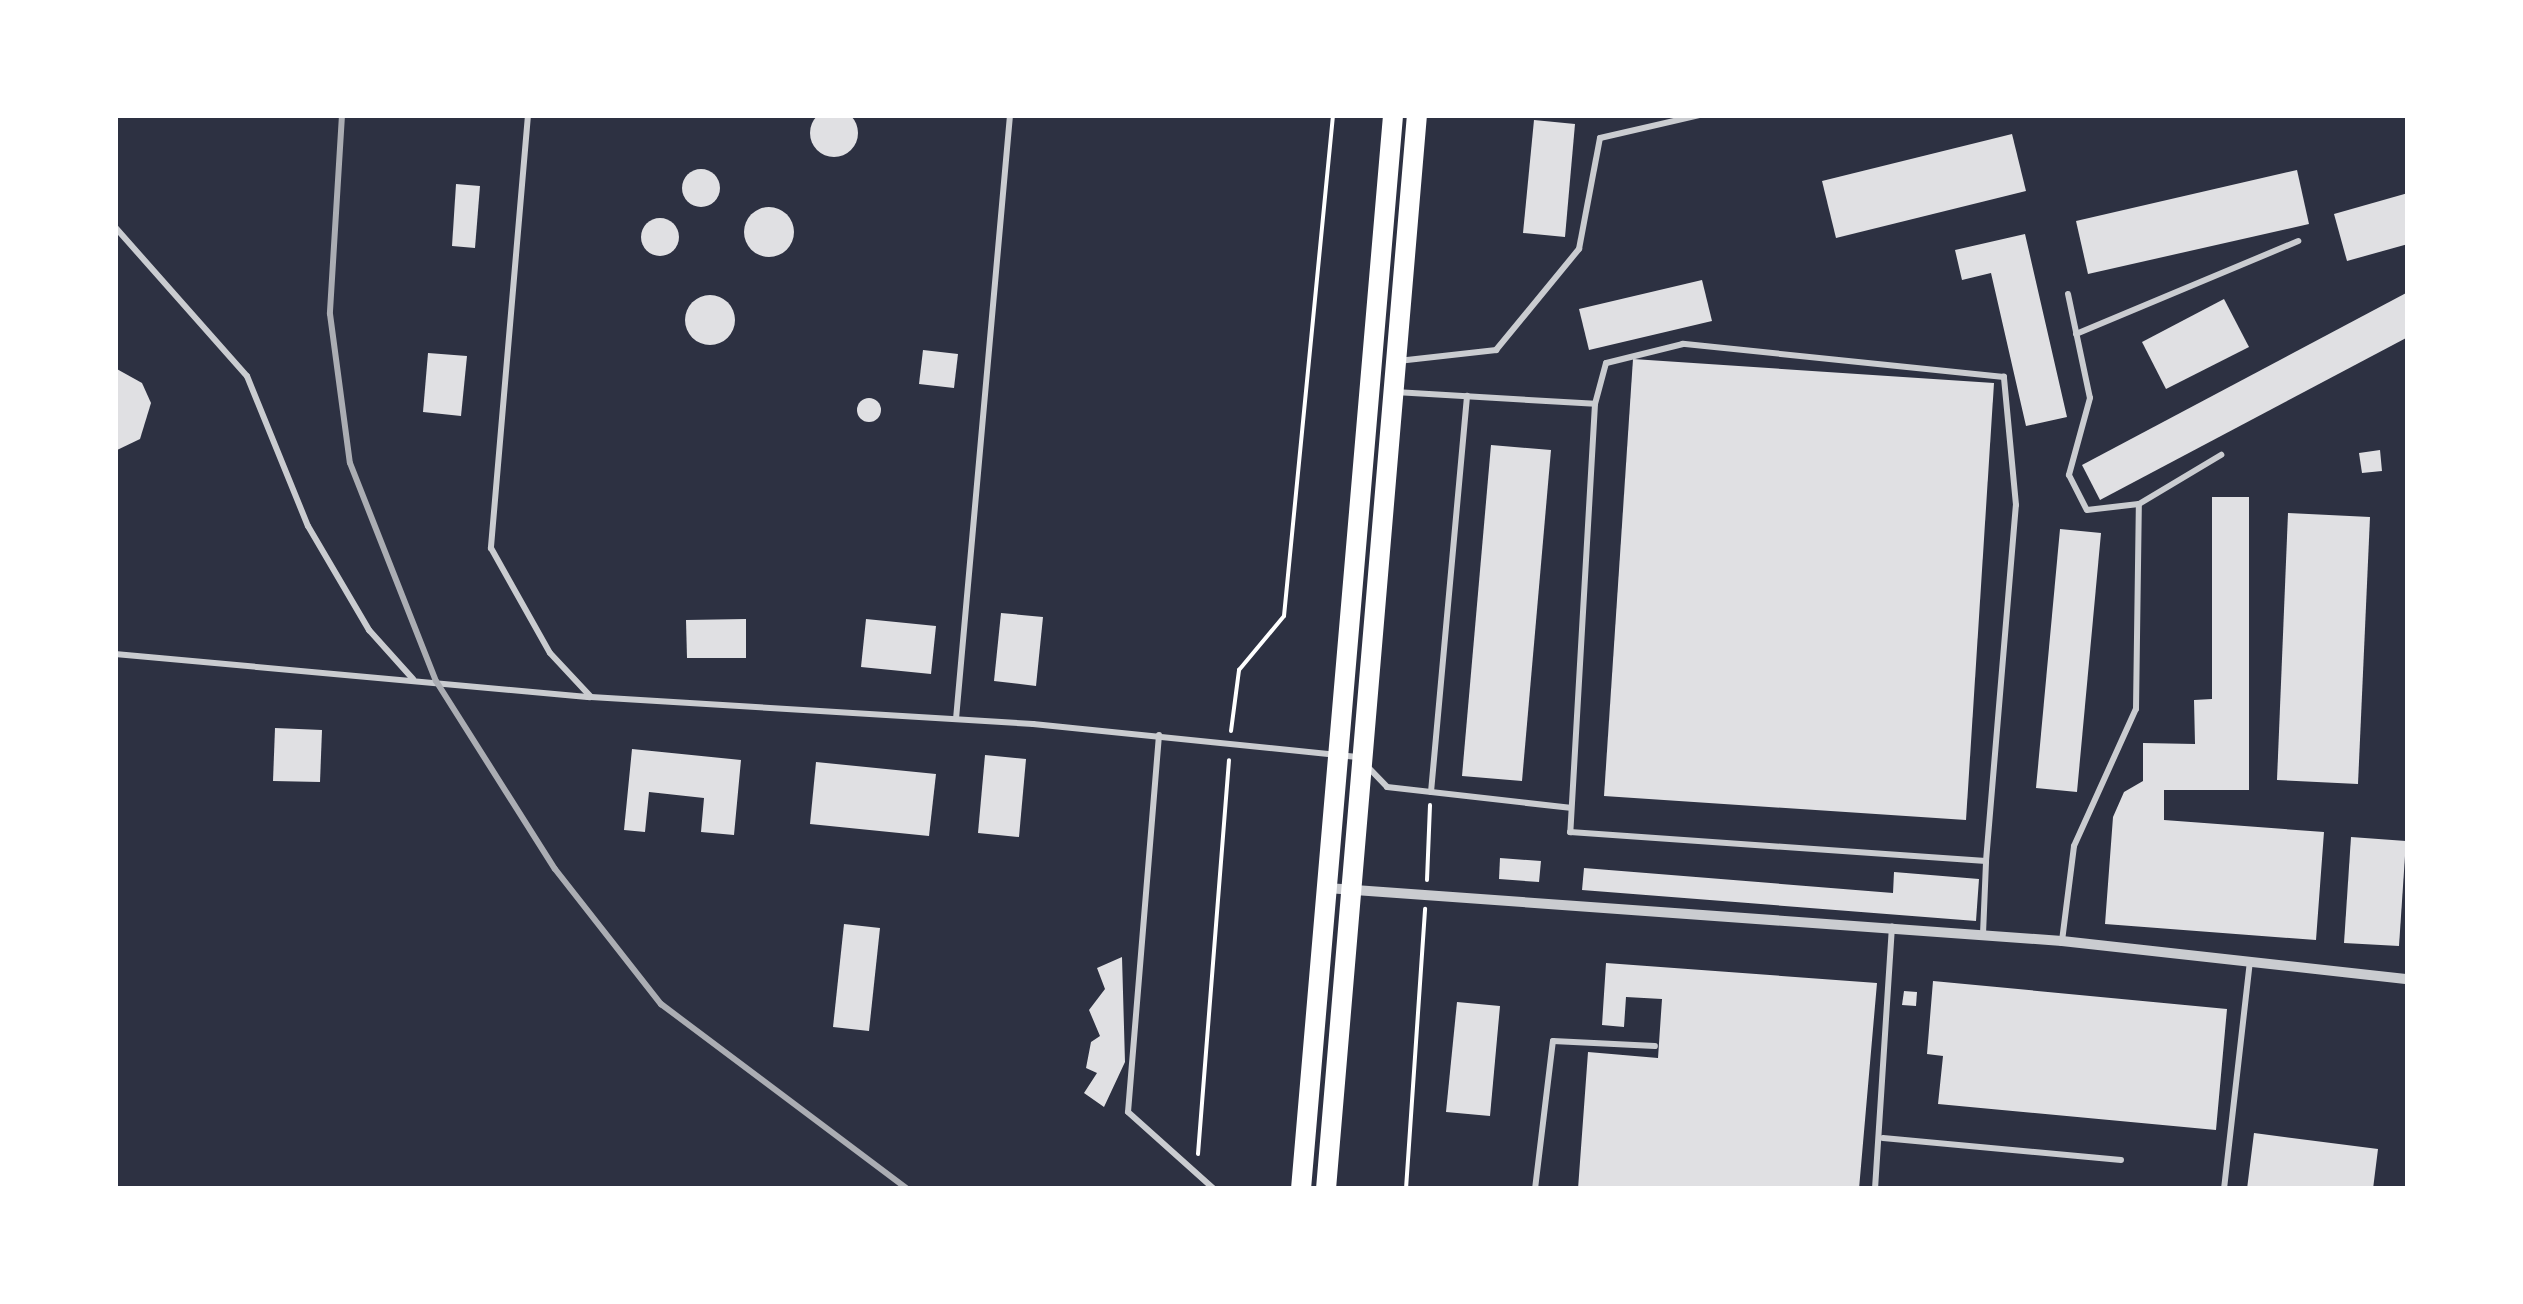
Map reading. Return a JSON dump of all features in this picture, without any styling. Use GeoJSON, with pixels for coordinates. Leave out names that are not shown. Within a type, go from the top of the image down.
{"type":"FeatureCollection","features":[{"type":"Feature","properties":{"kind":"main road"},"geometry":{"type":"LineString","coordinates":[[1301,1189],[1393,115]]}},
{"type":"Feature","properties":{"kind":"main road"},"geometry":{"type":"LineString","coordinates":[[1326,1189],[1417,115]]}},
{"type":"Feature","properties":{"kind":"street"},"geometry":{"type":"LineString","coordinates":[[1326,888],[1983,934],[2408,979]]}},
{"type":"Feature","properties":{"kind":"lane"},"geometry":{"type":"LineString","coordinates":[[528,115],[492,548],[550,654],[591,697]]}},
{"type":"Feature","properties":{"kind":"lane"},"geometry":{"type":"LineString","coordinates":[[956,719],[1010,115]]}},
{"type":"Feature","properties":{"kind":"lane"},"geometry":{"type":"LineString","coordinates":[[1396,361],[1496,350],[1579,249],[1600,138],[1700,115]]}},
{"type":"Feature","properties":{"kind":"lane"},"geometry":{"type":"LineString","coordinates":[[115,228],[248,376],[308,526],[369,630],[414,679]]}},
{"type":"Feature","properties":{"kind":"lane"},"geometry":{"type":"LineString","coordinates":[[2076,334],[2298,241]]}},
{"type":"Feature","properties":{"kind":"lane"},"geometry":{"type":"LineString","coordinates":[[2068,294],[2090,398],[2069,475],[2087,510],[2139,504],[2221,455]]}},
{"type":"Feature","properties":{"kind":"lane"},"geometry":{"type":"LineString","coordinates":[[1983,934],[2016,505],[2004,377],[1683,344],[1606,363],[1595,404],[1570,832],[1986,860]]}},
{"type":"Feature","properties":{"kind":"lane"},"geometry":{"type":"LineString","coordinates":[[1394,392],[1595,404]]}},
{"type":"Feature","properties":{"kind":"lane"},"geometry":{"type":"LineString","coordinates":[[1431,792],[1467,396]]}},
{"type":"Feature","properties":{"kind":"lane"},"geometry":{"type":"LineString","coordinates":[[2062,941],[2074,846],[2136,709],[2139,504]]}},
{"type":"Feature","properties":{"kind":"lane"},"geometry":{"type":"LineString","coordinates":[[115,654],[591,697],[956,719],[1337,752],[1360,758],[1387,787],[1570,808]]}},
{"type":"Feature","properties":{"kind":"lane"},"geometry":{"type":"LineString","coordinates":[[1159,735],[1128,1112],[1214,1189]]}},
{"type":"Feature","properties":{"kind":"lane"},"geometry":{"type":"LineString","coordinates":[[1875,1189],[1883,1138],[1892,927]]}},
{"type":"Feature","properties":{"kind":"lane"},"geometry":{"type":"LineString","coordinates":[[2224,1189],[2250,962]]}},
{"type":"Feature","properties":{"kind":"lane"},"geometry":{"type":"LineString","coordinates":[[1536,1189],[1553,1041],[1655,1046]]}},
{"type":"Feature","properties":{"kind":"lane"},"geometry":{"type":"LineString","coordinates":[[1883,1138],[2122,1160]]}},
{"type":"Feature","properties":{"kind":"path"},"geometry":{"type":"LineString","coordinates":[[1196,1174],[1239,670],[1284,616],[1334,115]]}},
{"type":"Feature","properties":{"kind":"path"},"geometry":{"type":"LineString","coordinates":[[1406,1189],[1431,792]]}},
{"type":"Feature","properties":{"kind":"building"},"geometry":{"type":"Polygon","coordinates":[[[834,109],[851,116],[858,133],[851,150],[834,157],[817,150],[810,133],[817,116],[834,109]]]}},
{"type":"Feature","properties":{"kind":"building"},"geometry":{"type":"Polygon","coordinates":[[[1534,120],[1575,124],[1565,237],[1523,233],[1534,120]]]}},
{"type":"Feature","properties":{"kind":"building"},"geometry":{"type":"Polygon","coordinates":[[[2012,134],[2026,191],[1836,238],[1822,181],[2012,134]]]}},
{"type":"Feature","properties":{"kind":"building"},"geometry":{"type":"Polygon","coordinates":[[[701,169],[715,174],[720,188],[715,202],[701,207],[687,202],[682,188],[687,174],[701,169]]]}},
{"type":"Feature","properties":{"kind":"building"},"geometry":{"type":"Polygon","coordinates":[[[2297,170],[2309,224],[2088,274],[2076,221],[2297,170]]]}},
{"type":"Feature","properties":{"kind":"building"},"geometry":{"type":"Polygon","coordinates":[[[456,184],[480,186],[475,248],[452,246],[456,184]]]}},
{"type":"Feature","properties":{"kind":"building"},"geometry":{"type":"Polygon","coordinates":[[[2408,193],[2408,244],[2347,261],[2334,214],[2408,193]]]}},
{"type":"Feature","properties":{"kind":"building"},"geometry":{"type":"Polygon","coordinates":[[[769,207],[787,214],[794,232],[787,250],[769,257],[751,250],[744,232],[751,214],[769,207]]]}},
{"type":"Feature","properties":{"kind":"building"},"geometry":{"type":"Polygon","coordinates":[[[660,218],[673,224],[679,237],[673,250],[660,256],[647,250],[641,237],[647,224],[660,218]]]}},
{"type":"Feature","properties":{"kind":"building"},"geometry":{"type":"Polygon","coordinates":[[[2025,234],[2067,417],[2026,426],[1991,273],[1962,280],[1955,250],[2025,234]]]}},
{"type":"Feature","properties":{"kind":"building"},"geometry":{"type":"Polygon","coordinates":[[[1702,280],[1712,321],[1589,350],[1579,309],[1702,280]]]}},
{"type":"Feature","properties":{"kind":"building"},"geometry":{"type":"Polygon","coordinates":[[[2408,292],[2408,337],[2100,500],[2082,465],[2408,292]]]}},
{"type":"Feature","properties":{"kind":"building"},"geometry":{"type":"Polygon","coordinates":[[[710,295],[728,302],[735,320],[728,338],[710,345],[692,338],[685,320],[692,302],[710,295]]]}},
{"type":"Feature","properties":{"kind":"building"},"geometry":{"type":"Polygon","coordinates":[[[2224,299],[2249,347],[2166,389],[2142,342],[2224,299]]]}},
{"type":"Feature","properties":{"kind":"building"},"geometry":{"type":"Polygon","coordinates":[[[923,350],[958,354],[954,388],[919,384],[923,350]]]}},
{"type":"Feature","properties":{"kind":"building"},"geometry":{"type":"Polygon","coordinates":[[[428,353],[467,356],[461,416],[423,412],[428,353]]]}},
{"type":"Feature","properties":{"kind":"building"},"geometry":{"type":"Polygon","coordinates":[[[1633,359],[1994,383],[1966,820],[1604,796],[1633,359]]]}},
{"type":"Feature","properties":{"kind":"building"},"geometry":{"type":"Polygon","coordinates":[[[115,368],[142,383],[151,403],[140,439],[115,451],[115,368]]]}},
{"type":"Feature","properties":{"kind":"building"},"geometry":{"type":"Polygon","coordinates":[[[869,398],[878,401],[878,419],[869,422],[860,419],[857,410],[860,401],[869,398]]]}},
{"type":"Feature","properties":{"kind":"building"},"geometry":{"type":"Polygon","coordinates":[[[1491,445],[1551,450],[1522,781],[1462,776],[1491,445]]]}},
{"type":"Feature","properties":{"kind":"building"},"geometry":{"type":"Polygon","coordinates":[[[2380,450],[2382,471],[2362,473],[2359,453],[2380,450]]]}},
{"type":"Feature","properties":{"kind":"building"},"geometry":{"type":"Polygon","coordinates":[[[2212,497],[2249,497],[2249,790],[2164,790],[2164,820],[2324,832],[2316,940],[2105,924],[2113,817],[2124,792],[2143,781],[2143,743],[2195,744],[2194,700],[2212,699],[2212,497]]]}},
{"type":"Feature","properties":{"kind":"building"},"geometry":{"type":"Polygon","coordinates":[[[2288,513],[2370,517],[2358,784],[2277,780],[2288,513]]]}},
{"type":"Feature","properties":{"kind":"building"},"geometry":{"type":"Polygon","coordinates":[[[2060,529],[2101,533],[2077,792],[2036,788],[2060,529]]]}},
{"type":"Feature","properties":{"kind":"building"},"geometry":{"type":"Polygon","coordinates":[[[1001,613],[1043,617],[1036,686],[994,681],[1001,613]]]}},
{"type":"Feature","properties":{"kind":"building"},"geometry":{"type":"Polygon","coordinates":[[[746,619],[746,658],[687,658],[686,620],[746,619]]]}},
{"type":"Feature","properties":{"kind":"building"},"geometry":{"type":"Polygon","coordinates":[[[866,619],[936,626],[931,674],[861,667],[866,619]]]}},
{"type":"Feature","properties":{"kind":"building"},"geometry":{"type":"Polygon","coordinates":[[[275,728],[322,730],[320,782],[273,781],[275,728]]]}},
{"type":"Feature","properties":{"kind":"building"},"geometry":{"type":"Polygon","coordinates":[[[632,749],[741,760],[734,835],[701,832],[704,798],[649,792],[645,832],[624,830],[632,749]]]}},
{"type":"Feature","properties":{"kind":"building"},"geometry":{"type":"Polygon","coordinates":[[[985,755],[1026,759],[1019,837],[978,833],[985,755]]]}},
{"type":"Feature","properties":{"kind":"building"},"geometry":{"type":"Polygon","coordinates":[[[816,762],[936,774],[929,836],[810,824],[816,762]]]}},
{"type":"Feature","properties":{"kind":"building"},"geometry":{"type":"Polygon","coordinates":[[[2351,837],[2406,841],[2399,946],[2344,943],[2351,837]]]}},
{"type":"Feature","properties":{"kind":"building"},"geometry":{"type":"Polygon","coordinates":[[[1500,858],[1541,861],[1539,882],[1499,879],[1500,858]]]}},
{"type":"Feature","properties":{"kind":"building"},"geometry":{"type":"Polygon","coordinates":[[[1584,868],[1893,893],[1894,872],[1979,879],[1976,921],[1582,890],[1584,868]]]}},
{"type":"Feature","properties":{"kind":"building"},"geometry":{"type":"Polygon","coordinates":[[[844,924],[880,928],[869,1031],[833,1027],[844,924]]]}},
{"type":"Feature","properties":{"kind":"building"},"geometry":{"type":"Polygon","coordinates":[[[1122,957],[1125,1062],[1104,1107],[1084,1093],[1097,1073],[1086,1068],[1091,1042],[1100,1036],[1089,1010],[1105,989],[1097,968],[1122,957]]]}},
{"type":"Feature","properties":{"kind":"building"},"geometry":{"type":"Polygon","coordinates":[[[1606,963],[1877,983],[1859,1189],[1578,1189],[1588,1052],[1658,1058],[1662,999],[1626,997],[1624,1027],[1602,1025],[1606,963]]]}},
{"type":"Feature","properties":{"kind":"building"},"geometry":{"type":"Polygon","coordinates":[[[1933,981],[2227,1009],[2216,1130],[1938,1104],[1943,1056],[1927,1054],[1933,981]]]}},
{"type":"Feature","properties":{"kind":"building"},"geometry":{"type":"Polygon","coordinates":[[[1904,991],[1917,992],[1916,1006],[1902,1005],[1904,991]]]}},
{"type":"Feature","properties":{"kind":"building"},"geometry":{"type":"Polygon","coordinates":[[[1457,1002],[1500,1006],[1490,1116],[1446,1112],[1457,1002]]]}},
{"type":"Feature","properties":{"kind":"building"},"geometry":{"type":"Polygon","coordinates":[[[2254,1133],[2378,1149],[2373,1189],[2247,1189],[2254,1133]]]}},
{"type":"Feature","properties":{"kind":"railway"},"geometry":{"type":"LineString","coordinates":[[342,115],[330,314],[350,463],[436,681],[555,869],[661,1004],[907,1189]]}}]}
